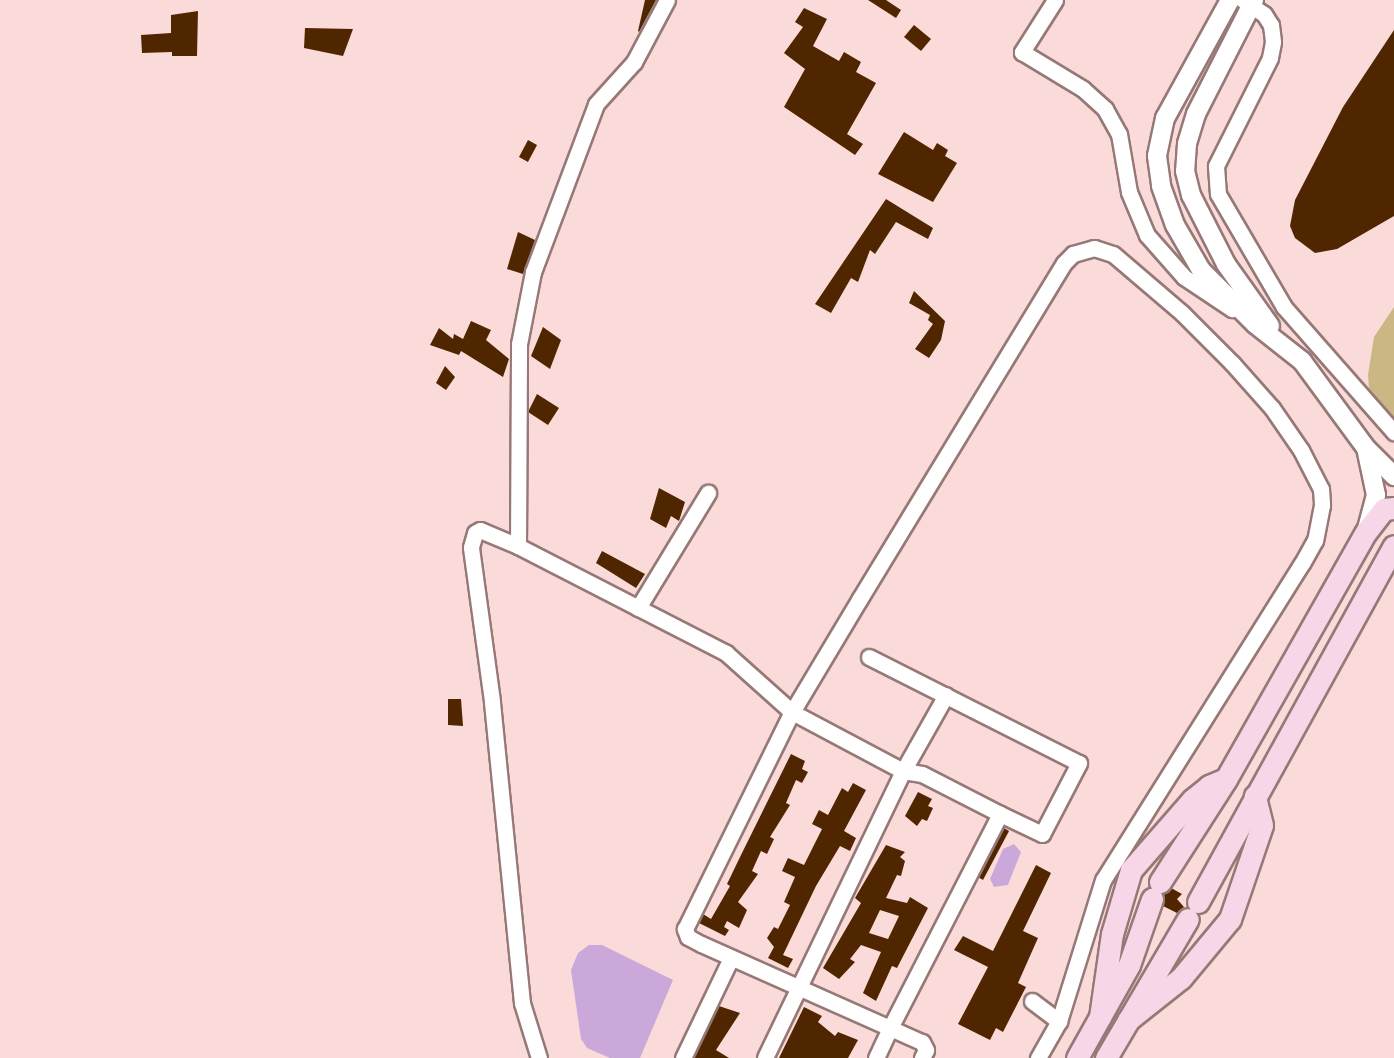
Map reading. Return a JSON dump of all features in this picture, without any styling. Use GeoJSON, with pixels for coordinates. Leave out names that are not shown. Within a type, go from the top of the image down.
{"type":"FeatureCollection","features":[{"type":"Feature","properties":{"kind":"main road"},"geometry":{"type":"LineString","coordinates":[[1077,1058],[1129,965],[1156,891],[1226,779],[1366,532],[1384,509],[1394,508]]}},
{"type":"Feature","properties":{"kind":"main road"},"geometry":{"type":"LineString","coordinates":[[1106,1058],[1193,911],[1394,546]]}},
{"type":"Feature","properties":{"kind":"main road"},"geometry":{"type":"LineString","coordinates":[[1291,667],[1319,684]]}},
{"type":"Feature","properties":{"kind":"main road"},"geometry":{"type":"LineString","coordinates":[[1100,1017],[1112,934],[1131,870],[1192,800],[1209,786],[1226,779]]}},
{"type":"Feature","properties":{"kind":"main road"},"geometry":{"type":"LineString","coordinates":[[1128,1020],[1181,978],[1230,919],[1262,825],[1255,796]]}},
{"type":"Feature","properties":{"kind":"street"},"geometry":{"type":"LineString","coordinates":[[518,546],[519,344],[533,272],[596,104],[634,62],[667,0]]}},
{"type":"Feature","properties":{"kind":"street"},"geometry":{"type":"LineString","coordinates":[[1055,0],[1022,52],[1083,89],[1105,109],[1119,134],[1129,192],[1147,235],[1184,277],[1255,324],[1302,361]]}},
{"type":"Feature","properties":{"kind":"street"},"geometry":{"type":"LineString","coordinates":[[1230,0],[1165,118],[1157,156],[1161,186],[1175,225],[1201,270],[1255,324]]}},
{"type":"Feature","properties":{"kind":"street"},"geometry":{"type":"LineString","coordinates":[[1394,432],[1284,307],[1218,194],[1216,166],[1270,58],[1273,42],[1271,25],[1250,2],[1196,114],[1186,144],[1185,171],[1191,195],[1226,264],[1266,321],[1302,361],[1366,448],[1394,476]]}},
{"type":"Feature","properties":{"kind":"street"},"geometry":{"type":"LineString","coordinates":[[922,1058],[926,1050],[922,1042],[731,958],[688,937],[685,929],[792,712],[1046,291],[1073,254],[1094,248],[1113,254],[1182,313],[1272,408],[1307,459],[1321,489],[1321,522],[1315,540],[1103,880],[1059,1021],[1038,1058]]}},
{"type":"Feature","properties":{"kind":"street"},"geometry":{"type":"LineString","coordinates":[[1366,448],[1376,495],[1366,532]]}},
{"type":"Feature","properties":{"kind":"street"},"geometry":{"type":"LineString","coordinates":[[638,608],[708,493]]}},
{"type":"Feature","properties":{"kind":"street"},"geometry":{"type":"LineString","coordinates":[[538,1058],[522,1003],[499,767],[471,547],[475,533],[480,530],[518,546],[726,653],[792,712],[903,771],[922,774],[1042,834],[1079,763],[869,657]]}},
{"type":"Feature","properties":{"kind":"street"},"geometry":{"type":"LineString","coordinates":[[765,1058],[903,771],[946,695]]}},
{"type":"Feature","properties":{"kind":"street"},"geometry":{"type":"LineString","coordinates":[[876,1058],[1000,814]]}},
{"type":"Feature","properties":{"kind":"street"},"geometry":{"type":"LineString","coordinates":[[683,1058],[731,958]]}},
{"type":"Feature","properties":{"kind":"street"},"geometry":{"type":"LineString","coordinates":[[1032,1000],[1059,1021]]}},
{"type":"Feature","properties":{"kind":"shaded area"},"geometry":{"type":"Polygon","coordinates":[[[1394,307],[1394,420],[1369,388],[1368,375],[1374,337],[1394,307]]]}},
{"type":"Feature","properties":{"kind":"shaded area"},"geometry":{"type":"Polygon","coordinates":[[[1014,844],[1021,852],[1008,885],[994,887],[990,879],[1003,849],[1014,844]]]}},
{"type":"Feature","properties":{"kind":"shaded area"},"geometry":{"type":"Polygon","coordinates":[[[589,945],[602,945],[673,980],[640,1058],[610,1058],[587,1048],[581,1039],[571,970],[578,953],[589,945]]]}},
{"type":"Feature","properties":{"kind":"building"},"geometry":{"type":"Polygon","coordinates":[[[645,0],[656,0],[639,32],[638,31],[645,0]]]}},
{"type":"Feature","properties":{"kind":"building"},"geometry":{"type":"Polygon","coordinates":[[[868,0],[886,0],[901,10],[896,18],[868,0]]]}},
{"type":"Feature","properties":{"kind":"building"},"geometry":{"type":"Polygon","coordinates":[[[804,8],[827,19],[813,46],[839,61],[844,52],[861,62],[856,72],[876,83],[847,134],[863,144],[855,155],[784,107],[805,69],[784,53],[803,27],[795,22],[804,8]]]}},
{"type":"Feature","properties":{"kind":"building"},"geometry":{"type":"Polygon","coordinates":[[[198,11],[197,56],[172,56],[172,52],[142,53],[141,35],[171,33],[171,15],[198,11]]]}},
{"type":"Feature","properties":{"kind":"building"},"geometry":{"type":"Polygon","coordinates":[[[914,25],[931,39],[921,51],[904,37],[914,25]]]}},
{"type":"Feature","properties":{"kind":"building"},"geometry":{"type":"Polygon","coordinates":[[[305,28],[353,29],[343,56],[304,48],[305,28]]]}},
{"type":"Feature","properties":{"kind":"building"},"geometry":{"type":"Polygon","coordinates":[[[1394,30],[1394,216],[1337,249],[1315,253],[1295,238],[1290,226],[1295,200],[1343,107],[1394,30]]]}},
{"type":"Feature","properties":{"kind":"building"},"geometry":{"type":"Polygon","coordinates":[[[904,132],[933,150],[937,143],[948,150],[945,156],[957,163],[933,202],[878,174],[904,132]]]}},
{"type":"Feature","properties":{"kind":"building"},"geometry":{"type":"Polygon","coordinates":[[[528,140],[537,145],[528,162],[519,157],[528,140]]]}},
{"type":"Feature","properties":{"kind":"building"},"geometry":{"type":"Polygon","coordinates":[[[886,199],[933,228],[928,239],[896,222],[875,254],[870,250],[858,282],[851,278],[831,313],[815,304],[886,199]]]}},
{"type":"Feature","properties":{"kind":"building"},"geometry":{"type":"Polygon","coordinates":[[[518,232],[535,240],[523,274],[507,269],[518,232]]]}},
{"type":"Feature","properties":{"kind":"building"},"geometry":{"type":"Polygon","coordinates":[[[914,291],[945,321],[941,340],[929,358],[915,349],[933,324],[928,320],[930,315],[909,303],[914,291]]]}},
{"type":"Feature","properties":{"kind":"building"},"geometry":{"type":"Polygon","coordinates":[[[471,321],[491,330],[486,340],[509,359],[503,377],[461,351],[459,355],[430,345],[439,328],[453,339],[454,334],[463,339],[471,321]]]}},
{"type":"Feature","properties":{"kind":"building"},"geometry":{"type":"Polygon","coordinates":[[[543,327],[561,340],[550,369],[531,356],[543,327]]]}},
{"type":"Feature","properties":{"kind":"building"},"geometry":{"type":"Polygon","coordinates":[[[445,366],[455,377],[446,390],[436,383],[445,366]]]}},
{"type":"Feature","properties":{"kind":"building"},"geometry":{"type":"Polygon","coordinates":[[[537,394],[559,408],[548,425],[528,412],[537,394]]]}},
{"type":"Feature","properties":{"kind":"building"},"geometry":{"type":"Polygon","coordinates":[[[659,488],[685,502],[679,521],[671,516],[666,528],[650,519],[659,488]]]}},
{"type":"Feature","properties":{"kind":"building"},"geometry":{"type":"Polygon","coordinates":[[[602,551],[645,574],[636,588],[596,563],[602,551]]]}},
{"type":"Feature","properties":{"kind":"building"},"geometry":{"type":"Polygon","coordinates":[[[448,699],[461,699],[463,726],[448,725],[448,699]]]}},
{"type":"Feature","properties":{"kind":"building"},"geometry":{"type":"Polygon","coordinates":[[[791,754],[805,761],[802,769],[808,772],[802,783],[796,780],[786,803],[790,805],[770,837],[774,839],[767,854],[761,851],[752,871],[758,874],[738,902],[747,910],[739,928],[727,921],[724,927],[729,930],[725,936],[699,923],[703,914],[711,919],[730,886],[727,884],[791,754]]]}},
{"type":"Feature","properties":{"kind":"building"},"geometry":{"type":"Polygon","coordinates":[[[853,783],[866,790],[844,831],[856,838],[850,851],[840,846],[816,886],[783,955],[793,959],[788,968],[768,958],[774,947],[767,938],[774,927],[778,929],[790,905],[784,902],[795,877],[782,871],[788,858],[804,865],[822,829],[812,824],[819,810],[828,815],[842,788],[848,792],[853,783]]]}},
{"type":"Feature","properties":{"kind":"building"},"geometry":{"type":"Polygon","coordinates":[[[918,792],[932,799],[928,806],[933,808],[927,821],[922,819],[917,826],[905,816],[918,792]]]}},
{"type":"Feature","properties":{"kind":"building"},"geometry":{"type":"Polygon","coordinates":[[[1004,828],[1009,831],[983,880],[978,877],[1004,828]]]}},
{"type":"Feature","properties":{"kind":"building"},"geometry":{"type":"Polygon","coordinates":[[[886,845],[905,852],[900,857],[905,861],[901,876],[897,875],[886,898],[907,903],[910,897],[928,908],[897,968],[892,966],[876,1001],[863,993],[881,952],[861,945],[850,959],[855,962],[839,979],[823,968],[861,903],[855,898],[886,845]],[[880,910],[869,933],[888,939],[899,916],[880,910]]]}},
{"type":"Feature","properties":{"kind":"building"},"geometry":{"type":"Polygon","coordinates":[[[1036,865],[1051,873],[1023,931],[1038,938],[1018,983],[1026,987],[1003,1032],[996,1028],[990,1040],[958,1024],[988,967],[954,950],[963,936],[993,951],[1036,865]]]}},
{"type":"Feature","properties":{"kind":"building"},"geometry":{"type":"Polygon","coordinates":[[[1171,888],[1182,894],[1177,899],[1184,907],[1177,913],[1163,906],[1163,894],[1171,888]]]}},
{"type":"Feature","properties":{"kind":"building"},"geometry":{"type":"Polygon","coordinates":[[[719,1006],[740,1013],[716,1050],[729,1058],[694,1058],[719,1006]]]}},
{"type":"Feature","properties":{"kind":"building"},"geometry":{"type":"Polygon","coordinates":[[[804,1007],[822,1016],[818,1022],[835,1036],[838,1032],[858,1040],[848,1058],[779,1058],[804,1007]]]}}]}
